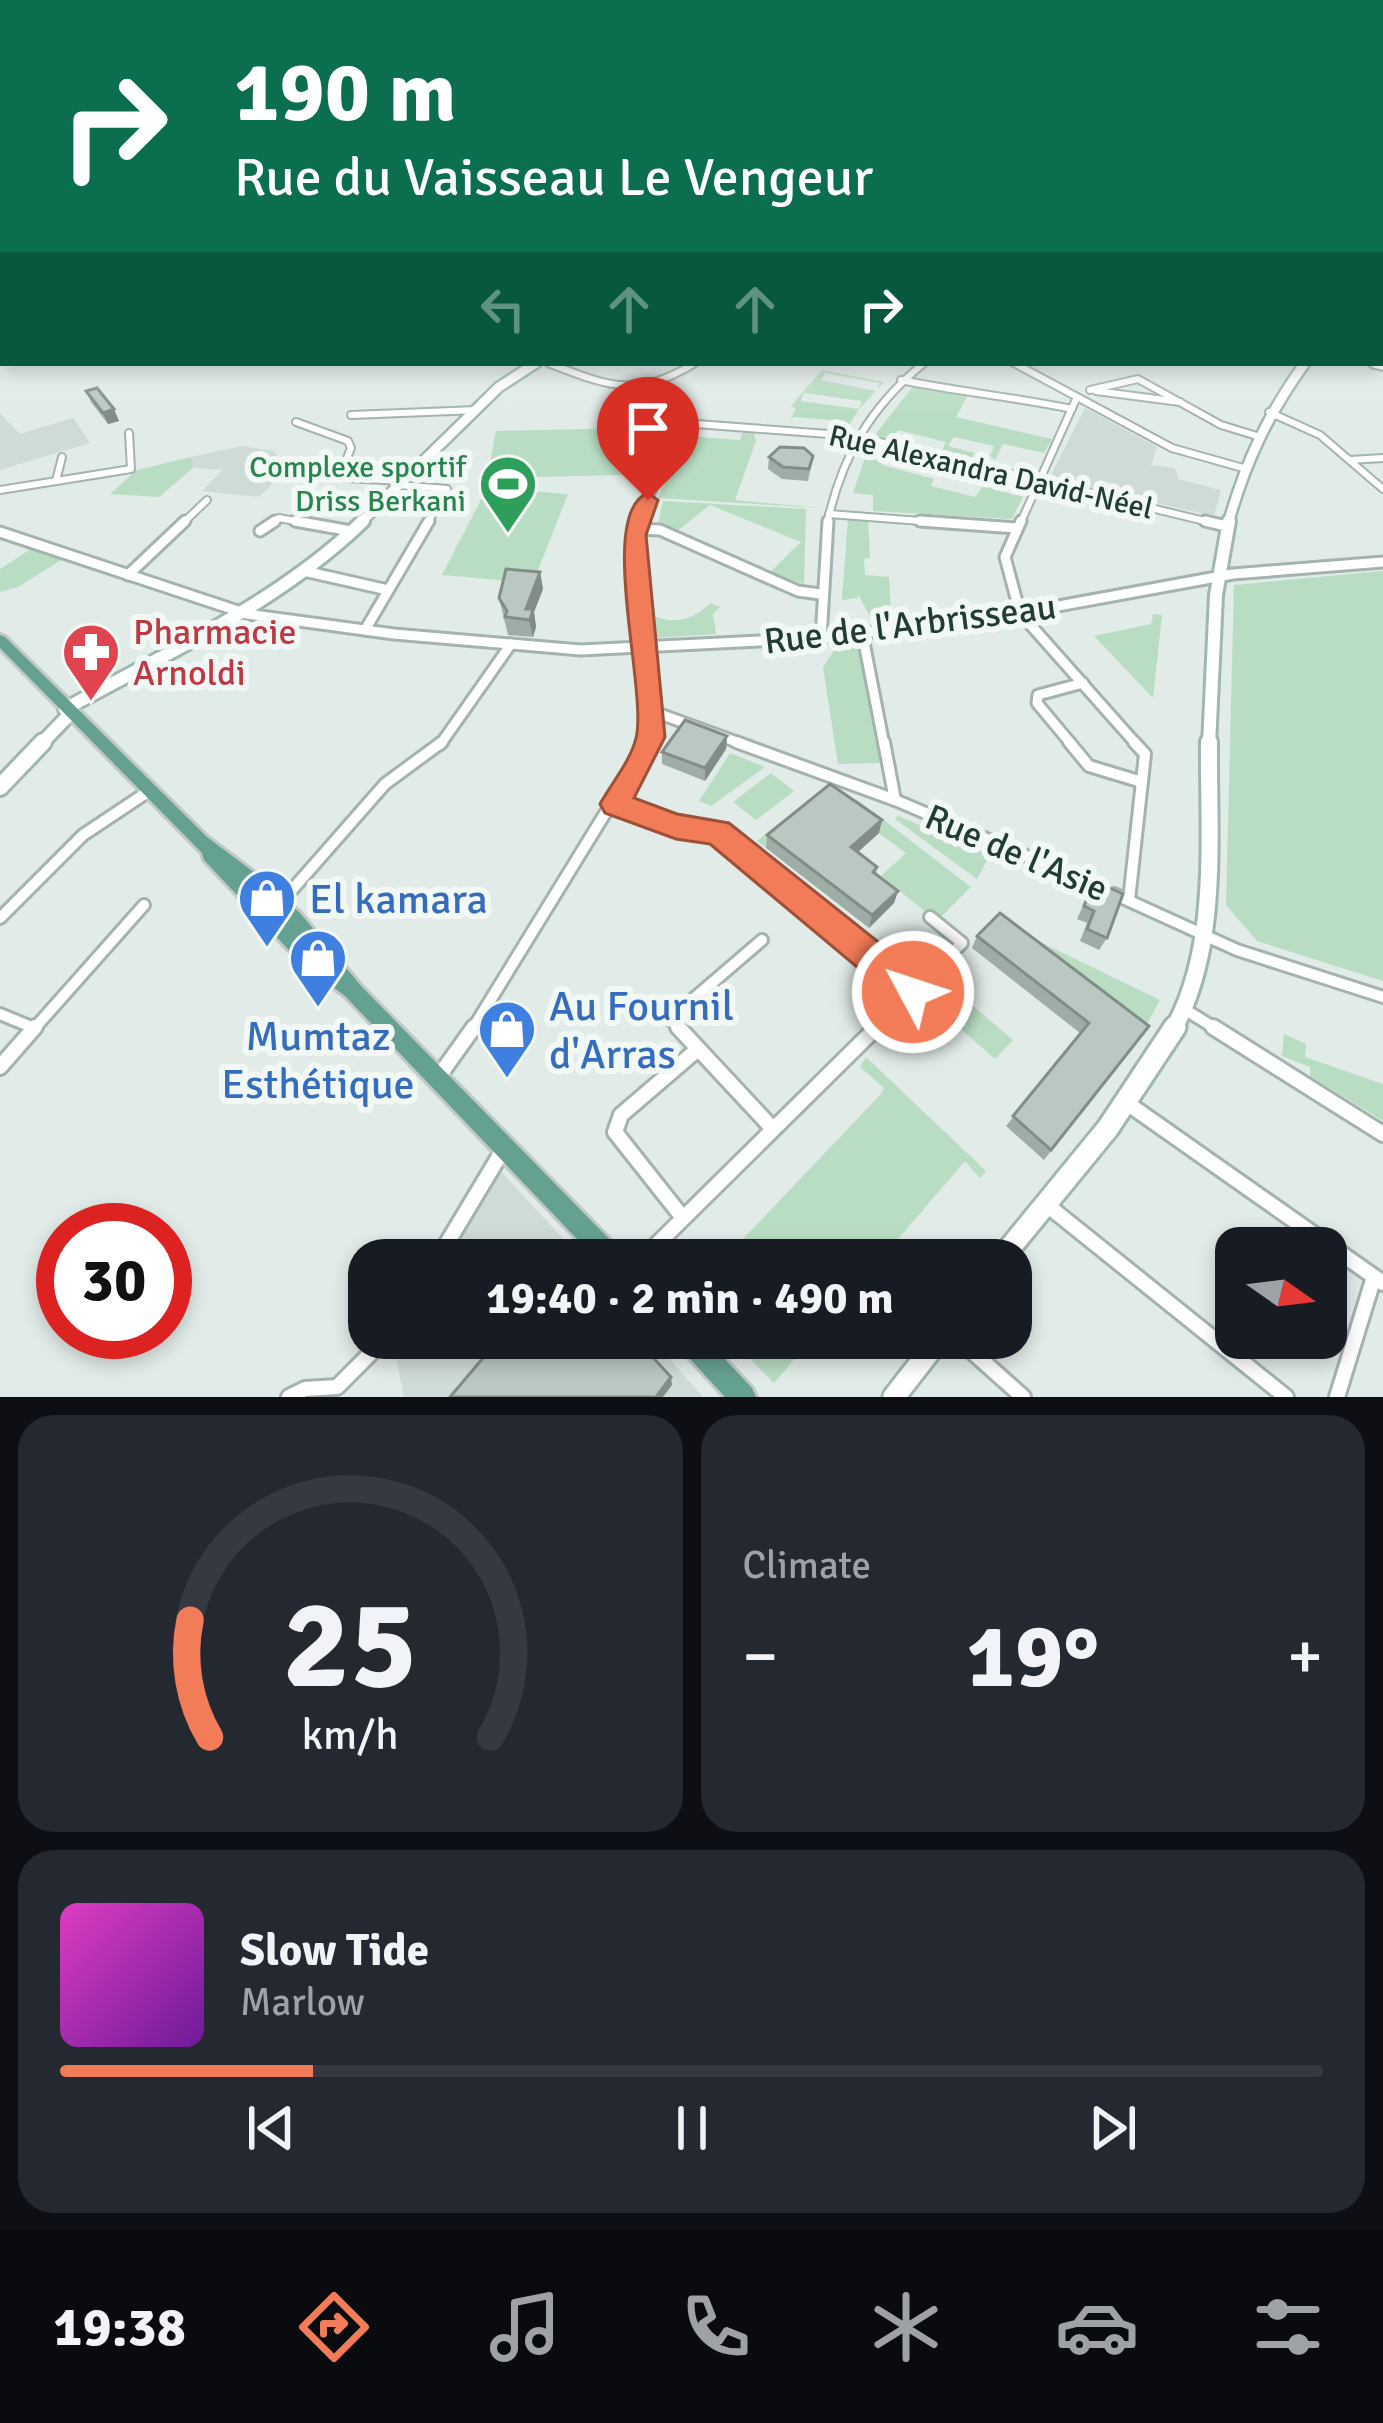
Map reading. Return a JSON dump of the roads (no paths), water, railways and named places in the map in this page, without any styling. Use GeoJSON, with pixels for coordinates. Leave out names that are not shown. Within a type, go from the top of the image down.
{"type":"FeatureCollection","features":[{"type":"Feature","properties":{"kind":"main road"},"geometry":{"type":"LineString","coordinates":[[0,628],[14,651]]}},
{"type":"Feature","properties":{"kind":"main road"},"geometry":{"type":"LineString","coordinates":[[0,640],[273,911],[320,968],[355,993],[439,1077],[594,1239]]}},
{"type":"Feature","properties":{"kind":"main road"},"geometry":{"type":"LineString","coordinates":[[708,1359],[743,1397]]}},
{"type":"Feature","properties":{"kind":"street"},"geometry":{"type":"LineString","coordinates":[[0,787],[68,711],[242,613],[304,571],[352,532],[499,387],[531,366]]}},
{"type":"Feature","properties":{"kind":"street"},"geometry":{"type":"LineString","coordinates":[[556,366],[621,389],[646,389],[689,366]]}},
{"type":"Feature","properties":{"kind":"street"},"geometry":{"type":"LineString","coordinates":[[820,638],[829,514],[855,436],[877,403],[920,366]]}},
{"type":"Feature","properties":{"kind":"street"},"geometry":{"type":"LineString","coordinates":[[1020,366],[1172,448],[1243,468]]}},
{"type":"Feature","properties":{"kind":"street"},"geometry":{"type":"LineString","coordinates":[[1017,1239],[1163,1051],[1184,1009],[1203,935],[1218,577],[1226,526],[1257,436],[1303,366]]}},
{"type":"Feature","properties":{"kind":"street"},"geometry":{"type":"LineString","coordinates":[[901,380],[981,398],[1011,396],[1072,409]]}},
{"type":"Feature","properties":{"kind":"street"},"geometry":{"type":"LineString","coordinates":[[1185,402],[1090,390],[1138,380],[1185,402],[1224,427],[1257,436]]}},
{"type":"Feature","properties":{"kind":"street"},"geometry":{"type":"LineString","coordinates":[[439,1077],[648,747],[635,529],[686,410],[653,397],[646,389]]}},
{"type":"Feature","properties":{"kind":"street"},"geometry":{"type":"LineString","coordinates":[[1077,398],[1005,554],[1020,613],[1143,750],[1129,900]]}},
{"type":"Feature","properties":{"kind":"street"},"geometry":{"type":"LineString","coordinates":[[351,415],[478,410]]}},
{"type":"Feature","properties":{"kind":"street"},"geometry":{"type":"LineString","coordinates":[[1269,412],[1310,428],[1383,489]]}},
{"type":"Feature","properties":{"kind":"street"},"geometry":{"type":"LineString","coordinates":[[296,422],[348,441],[351,448],[341,473],[346,478],[447,489],[365,630]]}},
{"type":"Feature","properties":{"kind":"street","name":"Rue Alexandra David-Néel"},"geometry":{"type":"LineString","coordinates":[[683,422],[855,436],[1226,526]]}},
{"type":"Feature","properties":{"kind":"street"},"geometry":{"type":"LineString","coordinates":[[0,490],[131,469],[129,434]]}},
{"type":"Feature","properties":{"kind":"street"},"geometry":{"type":"LineString","coordinates":[[56,481],[62,457]]}},
{"type":"Feature","properties":{"kind":"street"},"geometry":{"type":"LineString","coordinates":[[1350,460],[1383,458]]}},
{"type":"Feature","properties":{"kind":"street"},"geometry":{"type":"LineString","coordinates":[[128,575],[207,500]]}},
{"type":"Feature","properties":{"kind":"street"},"geometry":{"type":"LineString","coordinates":[[829,514],[1016,528]]}},
{"type":"Feature","properties":{"kind":"street"},"geometry":{"type":"LineString","coordinates":[[260,531],[279,518],[352,532]]}},
{"type":"Feature","properties":{"kind":"street"},"geometry":{"type":"LineString","coordinates":[[635,529],[660,530],[798,591],[820,594]]}},
{"type":"Feature","properties":{"kind":"street","name":"Rue de l'Arbrisseau"},"geometry":{"type":"LineString","coordinates":[[0,532],[242,613],[581,650],[820,638],[1020,613],[1218,577],[1383,562]]}},
{"type":"Feature","properties":{"kind":"street"},"geometry":{"type":"LineString","coordinates":[[304,571],[388,590]]}},
{"type":"Feature","properties":{"kind":"street"},"geometry":{"type":"LineString","coordinates":[[862,632],[895,800]]}},
{"type":"Feature","properties":{"kind":"street"},"geometry":{"type":"LineString","coordinates":[[273,911],[386,784],[440,745],[511,644]]}},
{"type":"Feature","properties":{"kind":"street"},"geometry":{"type":"LineString","coordinates":[[1083,683],[1038,695],[1037,703],[1089,766],[1142,782]]}},
{"type":"Feature","properties":{"kind":"street","name":"Rue de l'Asie"},"geometry":{"type":"LineString","coordinates":[[649,710],[895,800],[1203,935],[1383,998]]}},
{"type":"Feature","properties":{"kind":"street"},"geometry":{"type":"LineString","coordinates":[[0,918],[83,835],[148,791]]}},
{"type":"Feature","properties":{"kind":"street"},"geometry":{"type":"LineString","coordinates":[[615,804],[676,826],[718,832],[913,992]]}},
{"type":"Feature","properties":{"kind":"street"},"geometry":{"type":"LineString","coordinates":[[0,1067],[144,905]]}},
{"type":"Feature","properties":{"kind":"street"},"geometry":{"type":"LineString","coordinates":[[662,1239],[962,943],[930,917]]}},
{"type":"Feature","properties":{"kind":"street"},"geometry":{"type":"LineString","coordinates":[[762,940],[670,1018],[773,1129]]}},
{"type":"Feature","properties":{"kind":"street"},"geometry":{"type":"LineString","coordinates":[[1184,1009],[1383,1135]]}},
{"type":"Feature","properties":{"kind":"street"},"geometry":{"type":"LineString","coordinates":[[0,1014],[34,1028]]}},
{"type":"Feature","properties":{"kind":"street"},"geometry":{"type":"LineString","coordinates":[[683,1218],[620,1142],[616,1126],[621,1115],[698,1049]]}},
{"type":"Feature","properties":{"kind":"street"},"geometry":{"type":"LineString","coordinates":[[1124,1101],[1378,1280],[1337,1397]]}},
{"type":"Feature","properties":{"kind":"street"},"geometry":{"type":"LineString","coordinates":[[449,1239],[506,1145]]}},
{"type":"Feature","properties":{"kind":"street"},"geometry":{"type":"LineString","coordinates":[[1045,1203],[1100,1253],[1279,1395]]}},
{"type":"Feature","properties":{"kind":"street"},"geometry":{"type":"LineString","coordinates":[[289,1397],[305,1389],[331,1390],[364,1359]]}},
{"type":"Feature","properties":{"kind":"street"},"geometry":{"type":"LineString","coordinates":[[894,1397],[924,1359]]}},
{"type":"Feature","properties":{"kind":"street"},"geometry":{"type":"LineString","coordinates":[[980,1359],[1023,1397]]}},
{"type":"Feature","properties":{"kind":"place","name":"Complexe sportif Driss Berkani"},"geometry":{"type":"Point","coordinates":[508,535]}},
{"type":"Feature","properties":{"kind":"place","name":"Pharmacie Arnoldi"},"geometry":{"type":"Point","coordinates":[91,703]}},
{"type":"Feature","properties":{"kind":"place","name":"El kamara"},"geometry":{"type":"Point","coordinates":[267,949]}},
{"type":"Feature","properties":{"kind":"place","name":"Mumtaz Esthétique"},"geometry":{"type":"Point","coordinates":[318,1009]}},
{"type":"Feature","properties":{"kind":"place","name":"Au Fournil d'Arras"},"geometry":{"type":"Point","coordinates":[507,1080]}}]}
